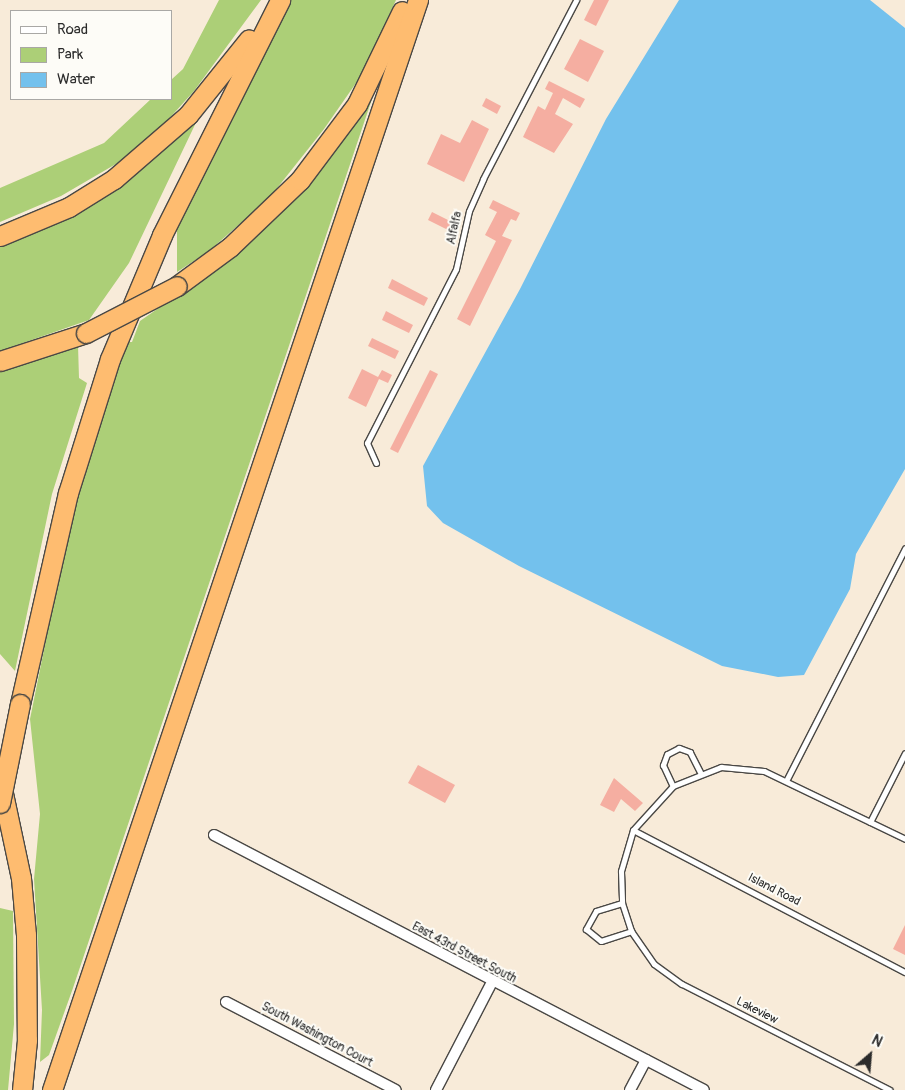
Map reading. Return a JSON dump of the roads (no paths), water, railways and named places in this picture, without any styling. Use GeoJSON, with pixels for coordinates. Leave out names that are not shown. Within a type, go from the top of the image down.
{"type":"FeatureCollection","features":[{"type":"Feature","properties":{"kind":"highway"},"geometry":{"type":"LineString","coordinates":[[0,236],[69,207],[153,147],[228,70],[274,0]]}},
{"type":"Feature","properties":{"kind":"highway"},"geometry":{"type":"LineString","coordinates":[[0,803],[20,704],[68,493],[110,359],[162,235],[280,0]]}},
{"type":"Feature","properties":{"kind":"highway"},"geometry":{"type":"LineString","coordinates":[[0,361],[86,333],[177,286],[230,247],[310,167],[357,104],[407,0]]}},
{"type":"Feature","properties":{"kind":"highway"},"geometry":{"type":"LineString","coordinates":[[52,1090],[418,0]]}},
{"type":"Feature","properties":{"kind":"highway"},"geometry":{"type":"LineString","coordinates":[[0,778],[22,878],[26,935],[27,1040],[22,1090]]}},
{"type":"Feature","properties":{"kind":"street","name":"East 43rd Street South"},"geometry":{"type":"LineString","coordinates":[[214,835],[492,982],[704,1090]]}},
{"type":"Feature","properties":{"kind":"street"},"geometry":{"type":"LineString","coordinates":[[436,1090],[492,982]]}},
{"type":"Feature","properties":{"kind":"street","name":"South Washington Court"},"geometry":{"type":"LineString","coordinates":[[226,1002],[396,1090]]}},
{"type":"Feature","properties":{"kind":"street"},"geometry":{"type":"LineString","coordinates":[[630,1090],[646,1060]]}},
{"type":"Feature","properties":{"kind":"lane","name":"Alfalfa"},"geometry":{"type":"LineString","coordinates":[[376,463],[368,443],[456,268],[469,211],[483,179],[576,0]]}},
{"type":"Feature","properties":{"kind":"lane"},"geometry":{"type":"LineString","coordinates":[[787,779],[905,548]]}},
{"type":"Feature","properties":{"kind":"lane"},"geometry":{"type":"LineString","coordinates":[[673,786],[663,765],[672,749],[690,752],[700,772]]}},
{"type":"Feature","properties":{"kind":"lane"},"geometry":{"type":"LineString","coordinates":[[870,822],[905,753]]}},
{"type":"Feature","properties":{"kind":"lane","name":"Lakeview"},"geometry":{"type":"LineString","coordinates":[[890,1090],[682,984],[654,964],[630,931],[622,903],[624,850],[633,830],[673,786],[700,772],[743,767],[787,779],[905,839]]}},
{"type":"Feature","properties":{"kind":"lane","name":"Island Road"},"geometry":{"type":"LineString","coordinates":[[633,830],[905,972]]}},
{"type":"Feature","properties":{"kind":"lane"},"geometry":{"type":"LineString","coordinates":[[622,903],[596,911],[586,929],[589,936],[601,941],[630,931]]}},
{"type":"Feature","properties":{"kind":"water"},"geometry":{"type":"Polygon","coordinates":[[[679,0],[870,0],[905,28],[905,469],[856,554],[850,589],[804,675],[778,677],[722,666],[519,566],[443,523],[427,506],[423,466],[520,289],[606,119],[679,0]]]}}]}
